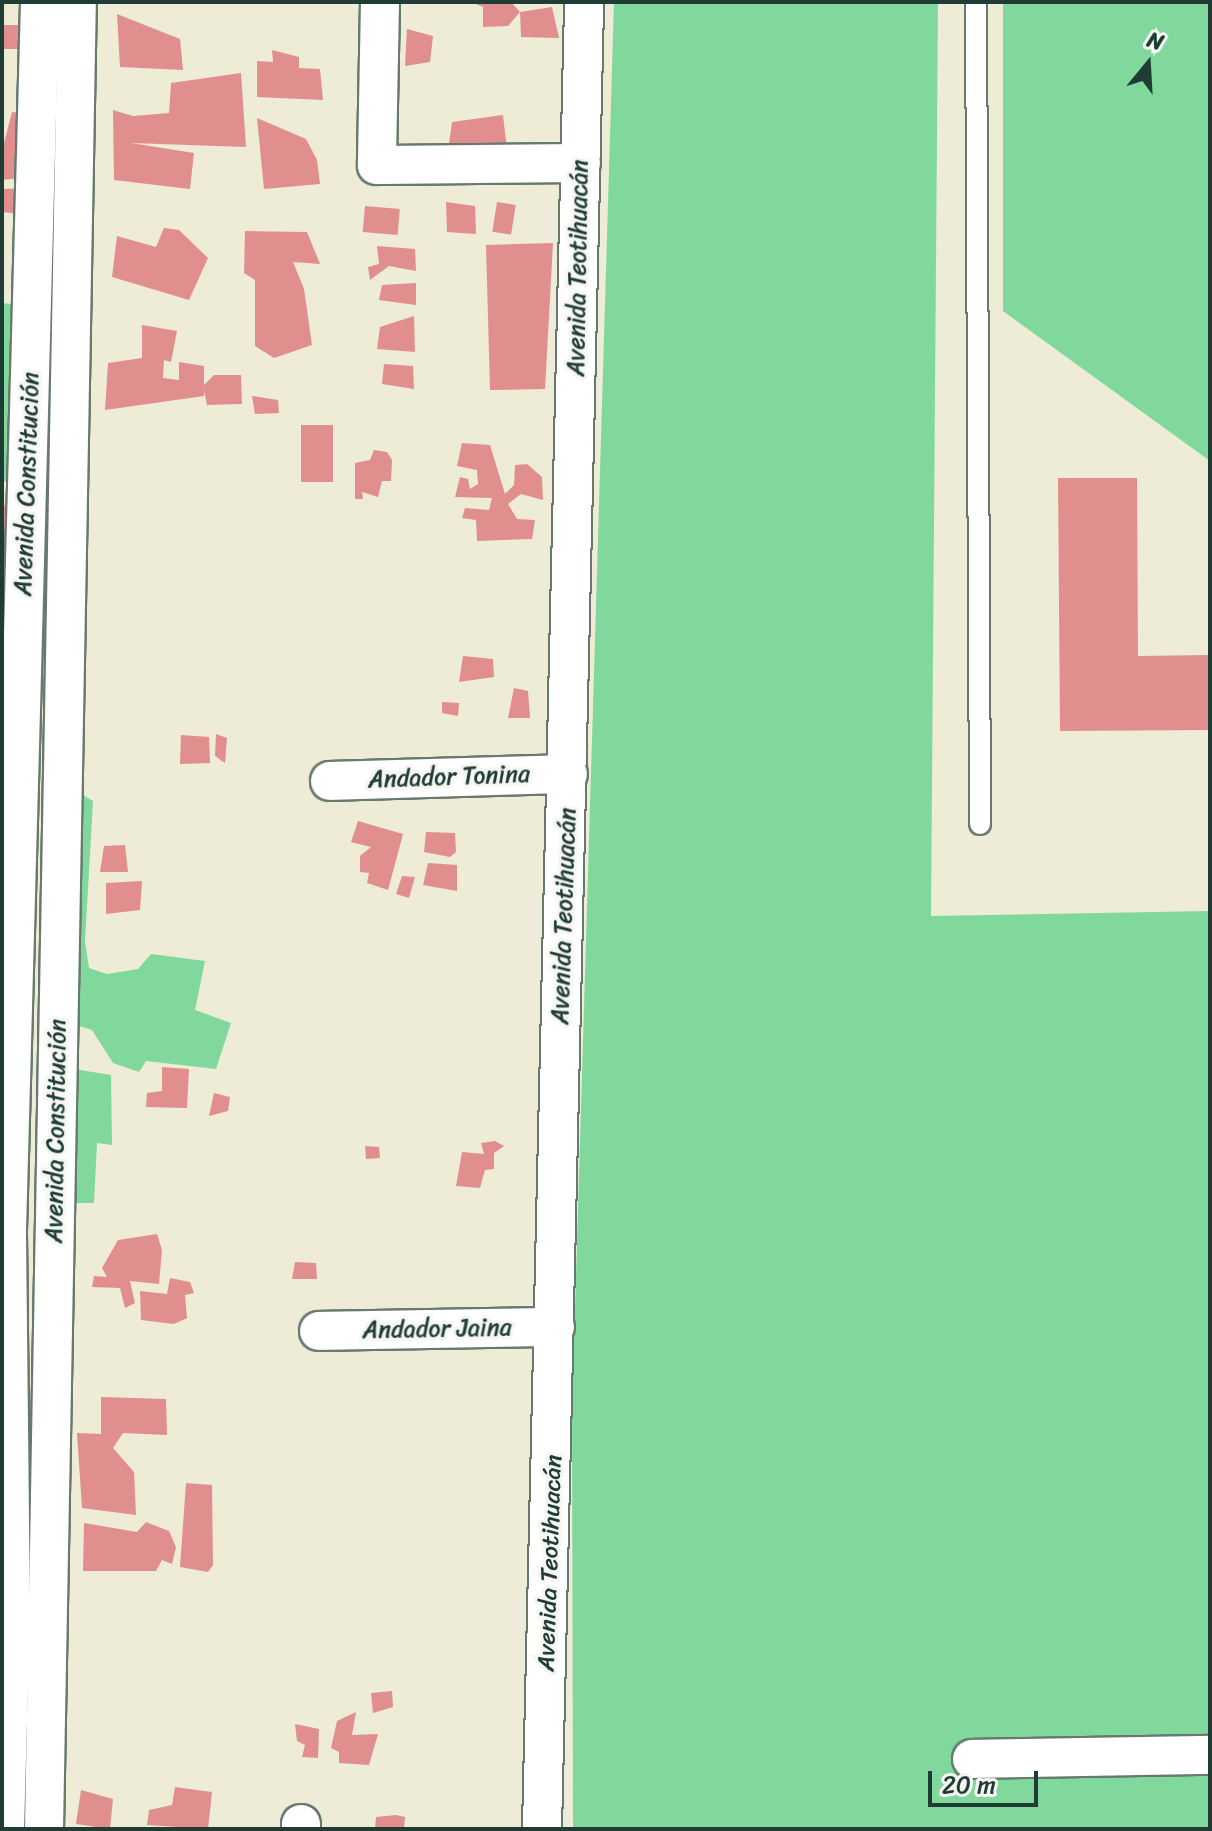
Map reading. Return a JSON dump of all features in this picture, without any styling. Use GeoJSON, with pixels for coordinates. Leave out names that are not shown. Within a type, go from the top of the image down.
{"type":"FeatureCollection","features":[{"type":"Feature","properties":{"kind":"street","name":"Avenida Constitución"},"geometry":{"type":"LineString","coordinates":[[5,1829],[7,1230],[40,2]]}},
{"type":"Feature","properties":{"kind":"street","name":"Avenida Constitución"},"geometry":{"type":"LineString","coordinates":[[44,1829],[77,2]]}},
{"type":"Feature","properties":{"kind":"street"},"geometry":{"type":"LineString","coordinates":[[380,2],[377,165],[581,163]]}},
{"type":"Feature","properties":{"kind":"street","name":"Avenida Teotihuacán"},"geometry":{"type":"LineString","coordinates":[[542,1829],[584,2]]}},
{"type":"Feature","properties":{"kind":"street"},"geometry":{"type":"LineString","coordinates":[[23,616],[65,616]]}},
{"type":"Feature","properties":{"kind":"street","name":"Andador Tonina"},"geometry":{"type":"LineString","coordinates":[[330,781],[568,774]]}},
{"type":"Feature","properties":{"kind":"street","name":"Andador Jaina"},"geometry":{"type":"LineString","coordinates":[[319,1331],[555,1327]]}},
{"type":"Feature","properties":{"kind":"street"},"geometry":{"type":"LineString","coordinates":[[8,1442],[51,1445]]}},
{"type":"Feature","properties":{"kind":"street"},"geometry":{"type":"LineString","coordinates":[[972,1759],[1210,1755]]}},
{"type":"Feature","properties":{"kind":"lane"},"geometry":{"type":"LineString","coordinates":[[976,2],[980,824]]}},
{"type":"Feature","properties":{"kind":"green space"},"geometry":{"type":"Polygon","coordinates":[[[614,2],[938,2],[931,916],[1210,911],[1210,1829],[573,1829],[572,1410],[614,2]]]}},
{"type":"Feature","properties":{"kind":"green space"},"geometry":{"type":"Polygon","coordinates":[[[1003,2],[1210,2],[1210,461],[1003,311],[1003,2]]]}},
{"type":"Feature","properties":{"kind":"green space"},"geometry":{"type":"Polygon","coordinates":[[[2,303],[20,305],[24,484],[2,481],[2,303]]]}},
{"type":"Feature","properties":{"kind":"green space"},"geometry":{"type":"Polygon","coordinates":[[[80,793],[93,801],[85,941],[89,968],[107,974],[138,969],[151,954],[205,961],[195,1010],[231,1023],[216,1069],[146,1061],[139,1072],[113,1063],[92,1030],[73,1024],[80,793]]]}},
{"type":"Feature","properties":{"kind":"green space"},"geometry":{"type":"Polygon","coordinates":[[[74,1069],[111,1075],[112,1145],[97,1143],[94,1203],[73,1203],[74,1069]]]}},
{"type":"Feature","properties":{"kind":"building"},"geometry":{"type":"Polygon","coordinates":[[[471,2],[511,2],[520,12],[508,26],[483,27],[483,7],[471,2]]]}},
{"type":"Feature","properties":{"kind":"building"},"geometry":{"type":"Polygon","coordinates":[[[552,7],[559,38],[521,37],[520,12],[552,7]]]}},
{"type":"Feature","properties":{"kind":"building"},"geometry":{"type":"Polygon","coordinates":[[[117,14],[180,39],[183,70],[120,67],[117,14]]]}},
{"type":"Feature","properties":{"kind":"building"},"geometry":{"type":"Polygon","coordinates":[[[2,25],[26,25],[26,49],[2,49],[2,25]]]}},
{"type":"Feature","properties":{"kind":"building"},"geometry":{"type":"Polygon","coordinates":[[[407,29],[433,36],[430,62],[405,66],[407,29]]]}},
{"type":"Feature","properties":{"kind":"building"},"geometry":{"type":"Polygon","coordinates":[[[272,50],[299,57],[299,68],[320,69],[323,100],[257,97],[257,61],[273,62],[272,50]]]}},
{"type":"Feature","properties":{"kind":"building"},"geometry":{"type":"Polygon","coordinates":[[[241,73],[246,147],[131,143],[194,153],[190,189],[114,180],[113,110],[133,116],[169,113],[171,83],[241,73]]]}},
{"type":"Feature","properties":{"kind":"building"},"geometry":{"type":"Polygon","coordinates":[[[12,112],[25,113],[21,178],[2,180],[2,151],[12,112]]]}},
{"type":"Feature","properties":{"kind":"building"},"geometry":{"type":"Polygon","coordinates":[[[503,115],[507,150],[448,151],[452,122],[503,115]]]}},
{"type":"Feature","properties":{"kind":"building"},"geometry":{"type":"Polygon","coordinates":[[[257,118],[306,139],[317,160],[320,184],[264,189],[257,118]]]}},
{"type":"Feature","properties":{"kind":"building"},"geometry":{"type":"Polygon","coordinates":[[[31,188],[29,215],[2,212],[2,189],[31,188]]]}},
{"type":"Feature","properties":{"kind":"building"},"geometry":{"type":"Polygon","coordinates":[[[446,202],[475,206],[476,234],[447,232],[446,202]]]}},
{"type":"Feature","properties":{"kind":"building"},"geometry":{"type":"Polygon","coordinates":[[[497,202],[516,205],[511,235],[492,232],[497,202]]]}},
{"type":"Feature","properties":{"kind":"building"},"geometry":{"type":"Polygon","coordinates":[[[365,206],[400,209],[398,235],[363,232],[365,206]]]}},
{"type":"Feature","properties":{"kind":"building"},"geometry":{"type":"Polygon","coordinates":[[[164,228],[179,230],[208,258],[189,300],[112,277],[117,236],[156,247],[164,228]]]}},
{"type":"Feature","properties":{"kind":"building"},"geometry":{"type":"Polygon","coordinates":[[[245,231],[307,232],[320,264],[293,262],[304,289],[312,345],[274,358],[255,346],[255,280],[244,273],[245,231]]]}},
{"type":"Feature","properties":{"kind":"building"},"geometry":{"type":"Polygon","coordinates":[[[553,243],[545,389],[490,390],[486,245],[553,243]]]}},
{"type":"Feature","properties":{"kind":"building"},"geometry":{"type":"Polygon","coordinates":[[[377,246],[415,249],[416,271],[389,266],[370,280],[368,267],[379,264],[377,246]]]}},
{"type":"Feature","properties":{"kind":"building"},"geometry":{"type":"Polygon","coordinates":[[[416,283],[416,305],[379,300],[382,285],[416,283]]]}},
{"type":"Feature","properties":{"kind":"building"},"geometry":{"type":"Polygon","coordinates":[[[414,316],[415,352],[377,349],[380,327],[414,316]]]}},
{"type":"Feature","properties":{"kind":"building"},"geometry":{"type":"Polygon","coordinates":[[[142,325],[177,331],[171,362],[164,360],[163,378],[179,380],[179,362],[204,366],[204,396],[105,410],[108,363],[142,358],[142,325]]]}},
{"type":"Feature","properties":{"kind":"building"},"geometry":{"type":"Polygon","coordinates":[[[384,364],[413,366],[414,389],[382,384],[384,364]]]}},
{"type":"Feature","properties":{"kind":"building"},"geometry":{"type":"Polygon","coordinates":[[[214,375],[241,375],[242,404],[207,405],[203,386],[214,375]]]}},
{"type":"Feature","properties":{"kind":"building"},"geometry":{"type":"Polygon","coordinates":[[[252,396],[278,400],[279,413],[255,414],[252,396]]]}},
{"type":"Feature","properties":{"kind":"building"},"geometry":{"type":"Polygon","coordinates":[[[301,425],[333,425],[333,482],[301,482],[301,425]]]}},
{"type":"Feature","properties":{"kind":"building"},"geometry":{"type":"Polygon","coordinates":[[[462,443],[490,445],[505,494],[514,485],[515,465],[527,464],[542,477],[543,500],[521,494],[508,504],[517,519],[535,520],[532,539],[477,541],[476,520],[462,518],[465,508],[489,510],[492,498],[455,497],[460,477],[468,479],[470,489],[478,484],[477,470],[457,466],[462,443]]]}},
{"type":"Feature","properties":{"kind":"building"},"geometry":{"type":"Polygon","coordinates":[[[374,450],[387,452],[392,460],[391,481],[382,481],[378,497],[362,492],[363,499],[355,499],[355,463],[370,460],[374,450]]]}},
{"type":"Feature","properties":{"kind":"building"},"geometry":{"type":"Polygon","coordinates":[[[1058,478],[1137,478],[1138,656],[1210,655],[1210,730],[1060,731],[1058,478]]]}},
{"type":"Feature","properties":{"kind":"building"},"geometry":{"type":"Polygon","coordinates":[[[2,495],[21,575],[2,581],[2,495]]]}},
{"type":"Feature","properties":{"kind":"building"},"geometry":{"type":"Polygon","coordinates":[[[2,585],[15,587],[9,655],[2,657],[2,585]]]}},
{"type":"Feature","properties":{"kind":"building"},"geometry":{"type":"Polygon","coordinates":[[[463,656],[493,659],[494,677],[459,682],[463,656]]]}},
{"type":"Feature","properties":{"kind":"building"},"geometry":{"type":"Polygon","coordinates":[[[514,688],[528,691],[530,718],[508,718],[514,688]]]}},
{"type":"Feature","properties":{"kind":"building"},"geometry":{"type":"Polygon","coordinates":[[[442,702],[459,703],[458,716],[442,713],[442,702]]]}},
{"type":"Feature","properties":{"kind":"building"},"geometry":{"type":"Polygon","coordinates":[[[216,734],[227,738],[225,763],[215,756],[216,734]]]}},
{"type":"Feature","properties":{"kind":"building"},"geometry":{"type":"Polygon","coordinates":[[[181,735],[209,737],[210,763],[180,764],[181,735]]]}},
{"type":"Feature","properties":{"kind":"building"},"geometry":{"type":"Polygon","coordinates":[[[358,821],[403,834],[388,890],[367,883],[369,873],[360,872],[360,856],[371,847],[351,842],[358,821]]]}},
{"type":"Feature","properties":{"kind":"building"},"geometry":{"type":"Polygon","coordinates":[[[426,832],[455,833],[456,852],[450,857],[424,852],[426,832]]]}},
{"type":"Feature","properties":{"kind":"building"},"geometry":{"type":"Polygon","coordinates":[[[125,845],[128,872],[100,872],[104,846],[125,845]]]}},
{"type":"Feature","properties":{"kind":"building"},"geometry":{"type":"Polygon","coordinates":[[[428,863],[457,865],[457,891],[423,885],[428,863]]]}},
{"type":"Feature","properties":{"kind":"building"},"geometry":{"type":"Polygon","coordinates":[[[402,876],[415,877],[409,898],[396,894],[402,876]]]}},
{"type":"Feature","properties":{"kind":"building"},"geometry":{"type":"Polygon","coordinates":[[[142,881],[140,910],[106,914],[106,883],[142,881]]]}},
{"type":"Feature","properties":{"kind":"building"},"geometry":{"type":"Polygon","coordinates":[[[162,1067],[189,1069],[187,1108],[146,1107],[147,1093],[162,1091],[162,1067]]]}},
{"type":"Feature","properties":{"kind":"building"},"geometry":{"type":"Polygon","coordinates":[[[214,1093],[230,1097],[228,1111],[209,1116],[214,1093]]]}},
{"type":"Feature","properties":{"kind":"building"},"geometry":{"type":"Polygon","coordinates":[[[495,1141],[504,1146],[494,1153],[494,1169],[485,1170],[480,1188],[456,1186],[462,1152],[484,1154],[481,1143],[495,1141]]]}},
{"type":"Feature","properties":{"kind":"building"},"geometry":{"type":"Polygon","coordinates":[[[365,1146],[379,1147],[380,1158],[366,1159],[365,1146]]]}},
{"type":"Feature","properties":{"kind":"building"},"geometry":{"type":"Polygon","coordinates":[[[157,1234],[162,1250],[159,1284],[130,1281],[135,1303],[125,1308],[120,1288],[92,1287],[94,1276],[107,1277],[102,1268],[118,1240],[157,1234]]]}},
{"type":"Feature","properties":{"kind":"building"},"geometry":{"type":"Polygon","coordinates":[[[295,1262],[316,1263],[317,1279],[292,1279],[295,1262]]]}},
{"type":"Feature","properties":{"kind":"building"},"geometry":{"type":"Polygon","coordinates":[[[170,1278],[190,1282],[194,1293],[185,1295],[187,1318],[174,1324],[141,1320],[140,1291],[167,1294],[170,1278]]]}},
{"type":"Feature","properties":{"kind":"building"},"geometry":{"type":"Polygon","coordinates":[[[101,1397],[166,1399],[167,1435],[123,1433],[113,1448],[134,1472],[136,1515],[82,1508],[77,1433],[101,1434],[101,1397]]]}},
{"type":"Feature","properties":{"kind":"building"},"geometry":{"type":"Polygon","coordinates":[[[186,1483],[212,1485],[213,1565],[208,1572],[180,1567],[186,1483]]]}},
{"type":"Feature","properties":{"kind":"building"},"geometry":{"type":"Polygon","coordinates":[[[146,1522],[169,1531],[176,1547],[172,1564],[162,1560],[156,1571],[83,1571],[84,1523],[137,1532],[146,1522]]]}},
{"type":"Feature","properties":{"kind":"building"},"geometry":{"type":"Polygon","coordinates":[[[392,1691],[393,1707],[373,1713],[371,1693],[392,1691]]]}},
{"type":"Feature","properties":{"kind":"building"},"geometry":{"type":"Polygon","coordinates":[[[356,1712],[352,1735],[378,1734],[369,1765],[339,1763],[339,1752],[331,1748],[337,1721],[356,1712]]]}},
{"type":"Feature","properties":{"kind":"building"},"geometry":{"type":"Polygon","coordinates":[[[295,1724],[319,1729],[318,1758],[302,1757],[305,1745],[297,1741],[295,1724]]]}},
{"type":"Feature","properties":{"kind":"building"},"geometry":{"type":"Polygon","coordinates":[[[175,1787],[212,1792],[208,1829],[147,1825],[149,1810],[172,1805],[175,1787]]]}},
{"type":"Feature","properties":{"kind":"building"},"geometry":{"type":"Polygon","coordinates":[[[81,1790],[113,1799],[110,1829],[76,1824],[81,1790]]]}},
{"type":"Feature","properties":{"kind":"building"},"geometry":{"type":"Polygon","coordinates":[[[376,1817],[405,1817],[404,1829],[375,1828],[376,1817]]]}}]}
